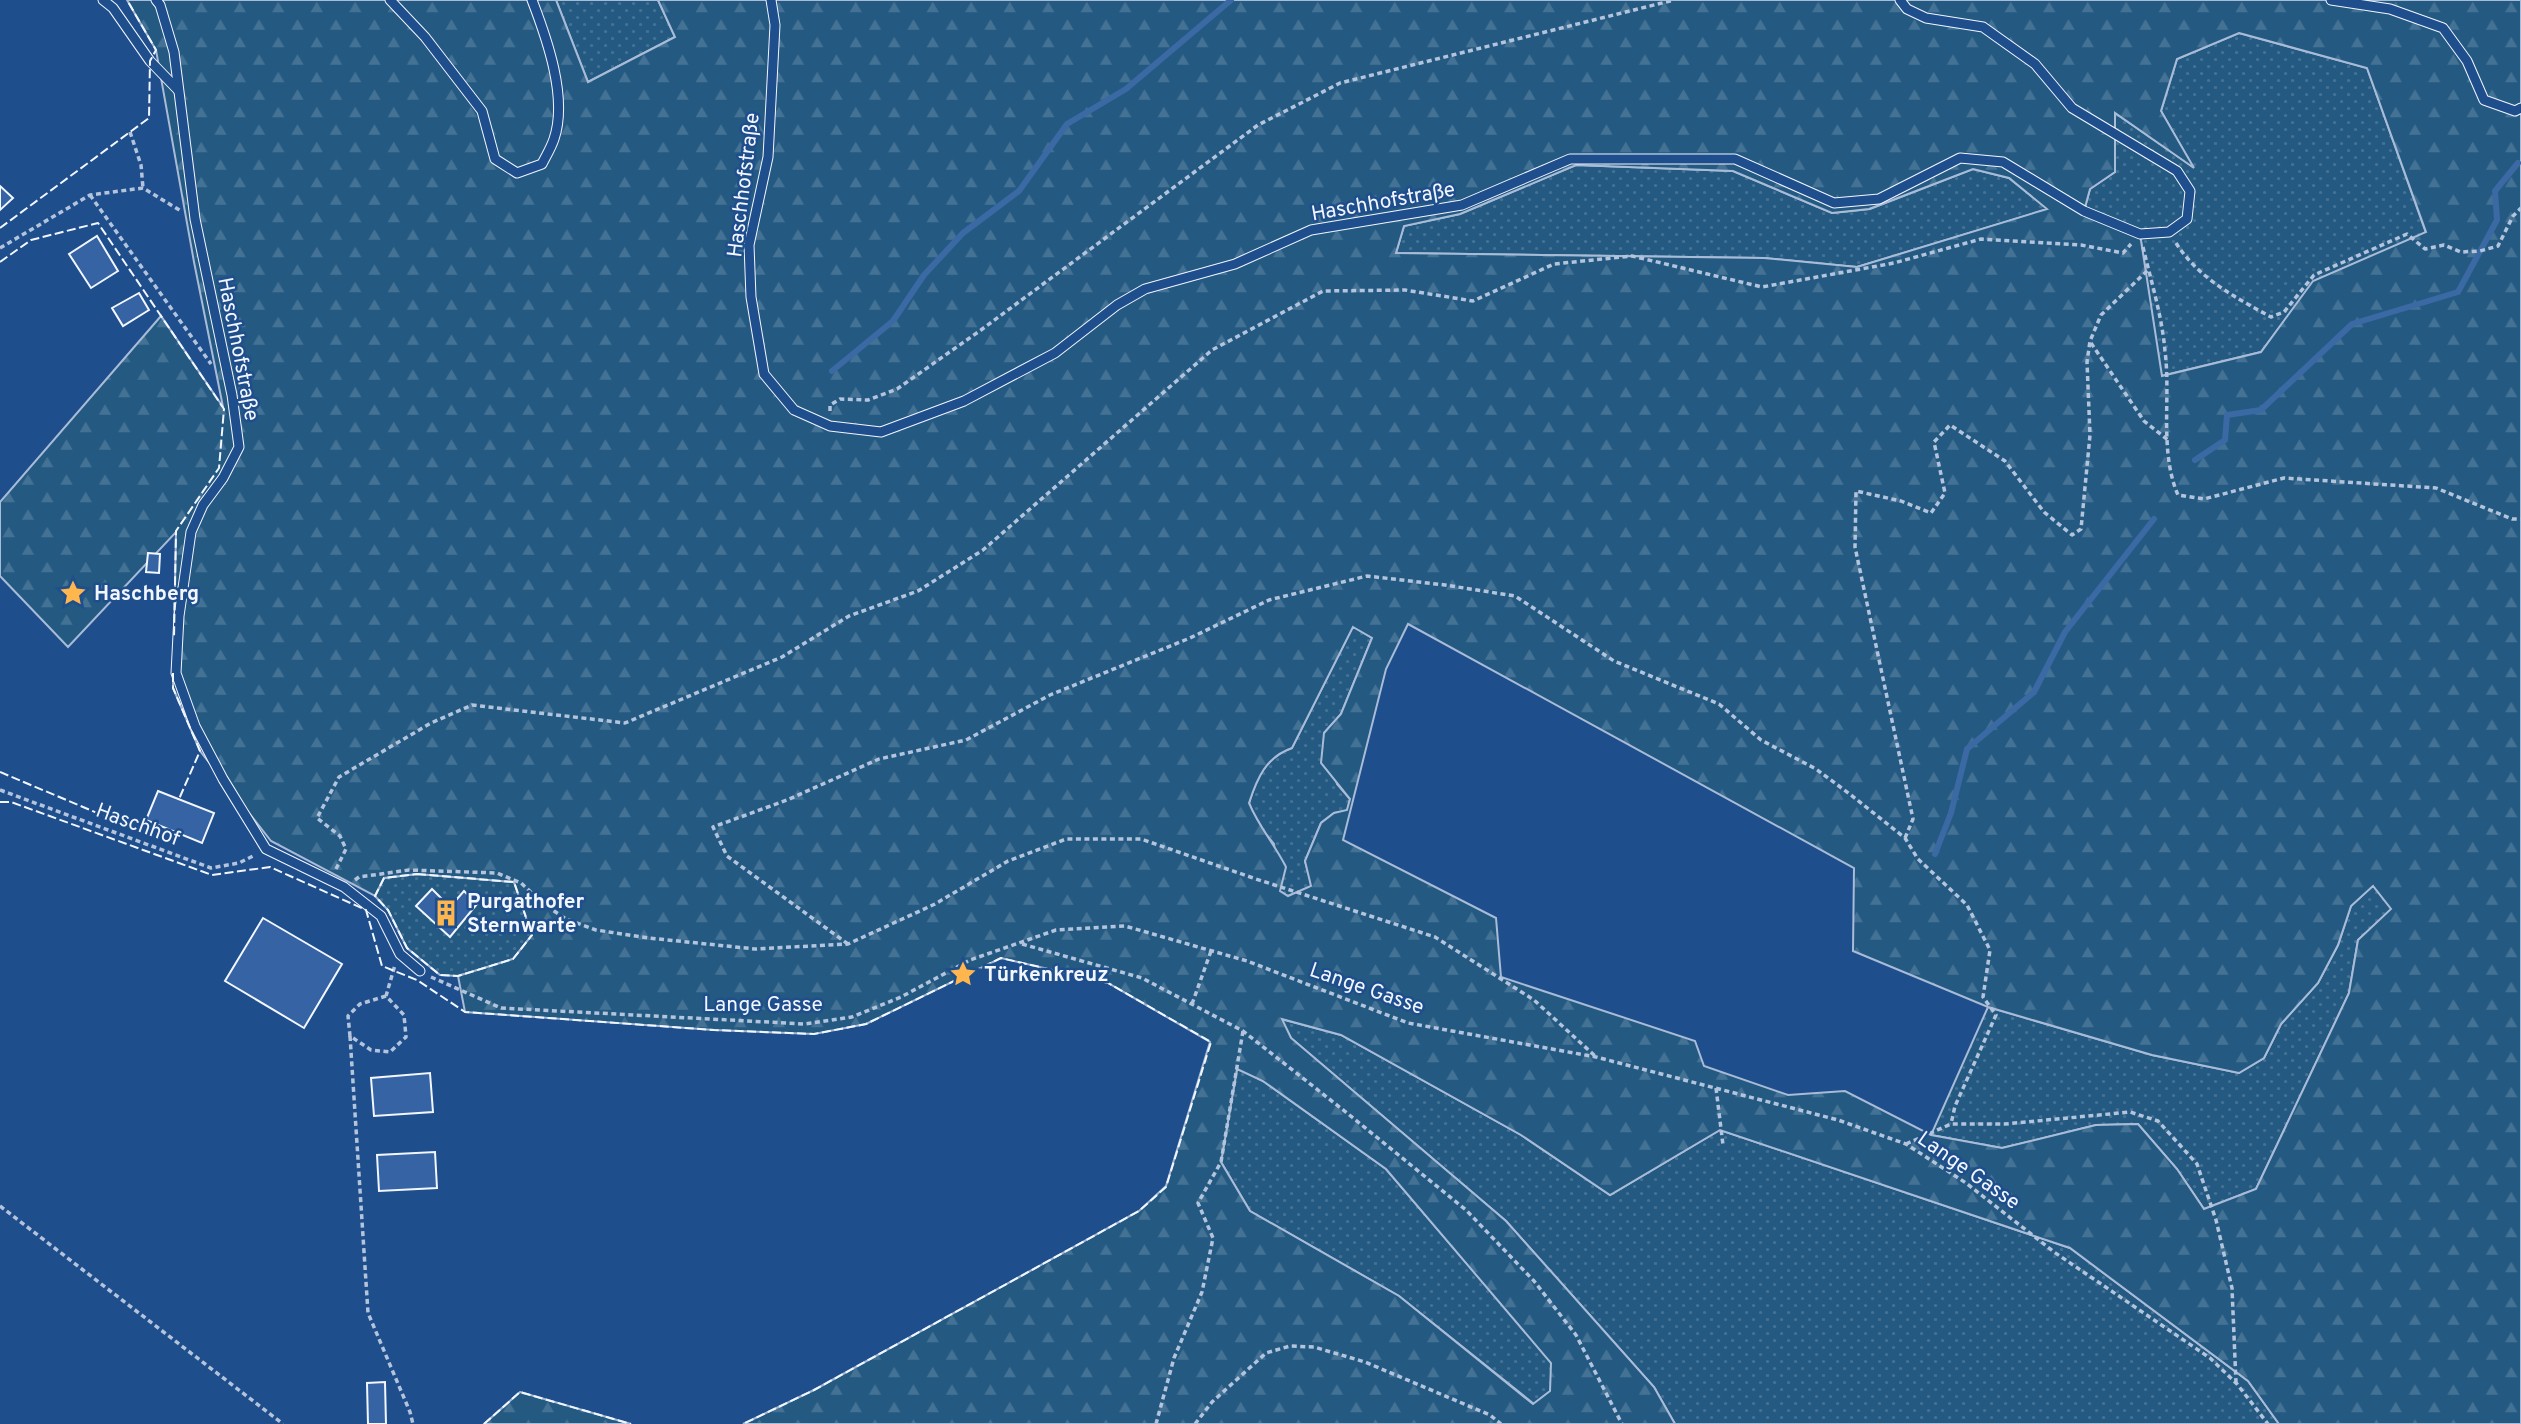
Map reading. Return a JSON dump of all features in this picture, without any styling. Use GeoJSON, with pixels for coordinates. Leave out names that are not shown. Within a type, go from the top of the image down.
{"type":"FeatureCollection","features":[{"type":"Feature","properties":{"kind":"lane"},"geometry":{"type":"LineString","coordinates":[[103,0],[113,9],[150,61],[178,90]]}},
{"type":"Feature","properties":{"kind":"lane","name":"Haschhofstraße"},"geometry":{"type":"LineString","coordinates":[[156,0],[160,5],[174,52],[195,219],[232,394],[239,447],[223,478],[203,505],[191,532],[179,616],[176,673],[195,726],[223,779],[266,849]]}},
{"type":"Feature","properties":{"kind":"lane"},"geometry":{"type":"LineString","coordinates":[[390,0],[425,37],[482,111],[495,159],[517,173],[542,164],[555,138],[559,99],[545,34],[532,0]]}},
{"type":"Feature","properties":{"kind":"lane","name":"Haschhofstraße"},"geometry":{"type":"LineString","coordinates":[[771,0],[775,24],[768,157],[749,245],[751,297],[764,374],[794,410],[830,426],[881,432],[964,401],[1055,353],[1117,305],[1145,289],[1235,264],[1311,230],[1462,205],[1570,159],[1735,159],[1835,204],[1878,199],[1960,158],[2003,162],[2084,211],[2140,234],[2169,232]]}},
{"type":"Feature","properties":{"kind":"lane"},"geometry":{"type":"LineString","coordinates":[[1900,0],[1907,9],[1926,18],[1983,27],[2035,64],[2072,108],[2177,171],[2190,191],[2187,219],[2169,232]]}},
{"type":"Feature","properties":{"kind":"lane"},"geometry":{"type":"LineString","coordinates":[[2331,0],[2390,9],[2444,28],[2467,61],[2484,100],[2515,111],[2521,108]]}},
{"type":"Feature","properties":{"kind":"lane"},"geometry":{"type":"LineString","coordinates":[[266,849],[344,887],[381,916],[400,954],[420,971]]}},
{"type":"Feature","properties":{"kind":"path"},"geometry":{"type":"LineString","coordinates":[[830,426],[830,405],[840,399],[869,400],[897,389],[1258,125],[1340,83],[1674,0]]}},
{"type":"Feature","properties":{"kind":"path"},"geometry":{"type":"LineString","coordinates":[[130,132],[141,165],[143,188]]}},
{"type":"Feature","properties":{"kind":"path"},"geometry":{"type":"LineString","coordinates":[[0,248],[90,195],[143,188],[195,219]]}},
{"type":"Feature","properties":{"kind":"path"},"geometry":{"type":"LineString","coordinates":[[90,195],[216,372]]}},
{"type":"Feature","properties":{"kind":"path"},"geometry":{"type":"LineString","coordinates":[[2169,232],[2185,256],[2229,294],[2271,317],[2284,312],[2314,275],[2407,234],[2425,249],[2444,245],[2461,252],[2498,246],[2513,216],[2521,208]]}},
{"type":"Feature","properties":{"kind":"path"},"geometry":{"type":"LineString","coordinates":[[2140,234],[2166,352],[2171,477],[2178,495],[2204,499],[2284,478],[2436,488],[2512,519],[2521,519]]}},
{"type":"Feature","properties":{"kind":"path"},"geometry":{"type":"LineString","coordinates":[[330,881],[346,849],[340,836],[317,818],[339,777],[394,743],[430,723],[472,705],[625,723],[782,657],[849,616],[918,591],[983,550],[1212,350],[1323,291],[1405,289],[1473,300],[1554,264],[1632,256],[1762,287],[1894,263],[1981,239],[2081,245],[2123,253],[2140,234]]}},
{"type":"Feature","properties":{"kind":"path"},"geometry":{"type":"LineString","coordinates":[[1905,838],[1913,819],[1855,547],[1856,491],[1901,501],[1931,513],[1945,493],[1934,443],[1950,425],[2005,461],[2044,512],[2072,535],[2081,529],[2090,435],[2087,362],[2090,341],[2101,316],[2148,270]]}},
{"type":"Feature","properties":{"kind":"path"},"geometry":{"type":"LineString","coordinates":[[2090,341],[2144,421],[2168,440]]}},
{"type":"Feature","properties":{"kind":"path"},"geometry":{"type":"LineString","coordinates":[[848,944],[727,856],[713,827],[787,800],[879,759],[966,740],[1050,695],[1178,643],[1269,600],[1367,576],[1515,596],[1614,661],[1719,704],[1761,740],[1816,769],[1905,838],[1918,859],[1967,905],[1990,950],[1983,997],[1996,1015],[1955,1106],[1951,1124]]}},
{"type":"Feature","properties":{"kind":"path","name":"Haschhof"},"geometry":{"type":"LineString","coordinates":[[0,790],[211,867],[239,863],[266,849]]}},
{"type":"Feature","properties":{"kind":"path"},"geometry":{"type":"LineString","coordinates":[[344,887],[359,877],[409,870],[497,873],[521,883],[545,905],[566,919],[596,930],[755,949],[848,944],[935,904],[1008,861],[1066,839],[1142,839],[1256,880],[1435,937],[1534,999],[1596,1057]]}},
{"type":"Feature","properties":{"kind":"path","name":"Lange Gasse"},"geometry":{"type":"LineString","coordinates":[[420,971],[501,1008],[805,1024],[852,1017],[901,997],[970,960],[1056,930],[1125,926],[1247,961],[1408,1023],[1596,1057],[1838,1120],[1906,1144],[1966,1183],[2054,1252],[2210,1358],[2236,1384],[2268,1424]]}},
{"type":"Feature","properties":{"kind":"path"},"geometry":{"type":"LineString","coordinates":[[1020,943],[1142,978],[1244,1031],[1466,1210],[1534,1281],[1576,1335],[1622,1424]]}},
{"type":"Feature","properties":{"kind":"path"},"geometry":{"type":"LineString","coordinates":[[1192,1004],[1211,951]]}},
{"type":"Feature","properties":{"kind":"path"},"geometry":{"type":"LineString","coordinates":[[386,996],[400,954]]}},
{"type":"Feature","properties":{"kind":"path"},"geometry":{"type":"LineString","coordinates":[[350,1036],[371,1050],[390,1052],[406,1037],[404,1015],[386,996]]}},
{"type":"Feature","properties":{"kind":"path"},"geometry":{"type":"LineString","coordinates":[[386,996],[360,1004],[348,1016],[368,1313],[413,1424]]}},
{"type":"Feature","properties":{"kind":"path"},"geometry":{"type":"LineString","coordinates":[[1156,1424],[1174,1357],[1202,1292],[1213,1238],[1198,1203],[1221,1162],[1244,1031]]}},
{"type":"Feature","properties":{"kind":"path"},"geometry":{"type":"LineString","coordinates":[[1716,1088],[1723,1145]]}},
{"type":"Feature","properties":{"kind":"path"},"geometry":{"type":"LineString","coordinates":[[1906,1144],[1951,1124],[2005,1124],[2130,1112],[2158,1121],[2197,1164],[2216,1220],[2232,1288],[2236,1384]]}},
{"type":"Feature","properties":{"kind":"path"},"geometry":{"type":"LineString","coordinates":[[0,1206],[283,1424]]}},
{"type":"Feature","properties":{"kind":"path"},"geometry":{"type":"LineString","coordinates":[[1195,1424],[1212,1402],[1266,1353],[1290,1346],[1314,1347],[1365,1362],[1489,1415],[1502,1424]]}},
{"type":"Feature","properties":{"kind":"green space"},"geometry":{"type":"Polygon","coordinates":[[[127,0],[556,0],[588,82],[675,37],[658,0],[2521,0],[2521,1424],[2279,1424],[2248,1381],[2070,1248],[1720,1130],[1610,1195],[1521,1135],[1341,1035],[1282,1019],[1291,1038],[1506,1221],[1654,1387],[1675,1424],[743,1424],[814,1390],[1139,1211],[1166,1186],[1210,1042],[1108,983],[1001,958],[866,1024],[814,1034],[714,1030],[465,1012],[458,976],[513,959],[532,935],[514,882],[417,874],[384,878],[375,896],[271,841],[200,751],[173,688],[176,532],[68,647],[0,576],[0,502],[161,316],[223,407],[156,50],[127,0]],[[2239,33],[2177,59],[2161,111],[2194,168],[2115,113],[2115,172],[2090,189],[2084,211],[2140,234],[2162,376],[2261,352],[2313,281],[2426,232],[2367,68],[2239,33]],[[1576,165],[1460,214],[1404,226],[1396,253],[1764,258],[1857,267],[2047,209],[2009,178],[1973,169],[1869,209],[1832,213],[1733,171],[1576,165]],[[1408,624],[1386,669],[1343,840],[1496,918],[1501,977],[1695,1041],[1704,1066],[1788,1095],[1845,1091],[1931,1135],[2002,1148],[2096,1125],[2138,1124],[2177,1169],[2204,1209],[2256,1189],[2349,993],[2358,940],[2391,909],[2373,886],[2351,906],[2338,945],[2318,983],[2281,1024],[2264,1058],[2239,1073],[2152,1055],[1988,1007],[1853,951],[1854,868],[1408,624]],[[1353,627],[1292,748],[1269,763],[1255,785],[1249,803],[1286,867],[1280,891],[1288,896],[1311,886],[1305,861],[1321,823],[1334,813],[1347,810],[1350,799],[1321,763],[1324,733],[1341,714],[1372,638],[1353,627]],[[1237,1069],[1221,1162],[1250,1211],[1399,1296],[1533,1404],[1550,1391],[1551,1363],[1386,1169],[1263,1081],[1237,1069]]]}},
{"type":"Feature","properties":{"kind":"green space"},"geometry":{"type":"Polygon","coordinates":[[[556,0],[658,0],[675,37],[588,82],[556,0]]]}},
{"type":"Feature","properties":{"kind":"green space"},"geometry":{"type":"Polygon","coordinates":[[[2239,33],[2367,68],[2426,233],[2314,281],[2261,352],[2161,376],[2140,235],[2084,211],[2090,189],[2115,172],[2115,113],[2193,167],[2161,111],[2177,59],[2239,33]]]}},
{"type":"Feature","properties":{"kind":"green space"},"geometry":{"type":"Polygon","coordinates":[[[1576,165],[1733,171],[1832,213],[1870,209],[1973,169],[2009,178],[2048,209],[1857,267],[1764,258],[1396,253],[1404,226],[1460,214],[1576,165]]]}},
{"type":"Feature","properties":{"kind":"green space"},"geometry":{"type":"Polygon","coordinates":[[[1353,626],[1372,638],[1341,714],[1324,733],[1337,784],[1350,799],[1347,811],[1334,813],[1321,823],[1305,861],[1312,886],[1288,896],[1280,891],[1274,844],[1257,823],[1249,803],[1255,785],[1269,763],[1292,748],[1353,626]]]}},
{"type":"Feature","properties":{"kind":"green space"},"geometry":{"type":"Polygon","coordinates":[[[417,874],[514,882],[532,935],[513,959],[458,976],[440,975],[407,948],[388,910],[375,896],[384,878],[417,874]]]}},
{"type":"Feature","properties":{"kind":"green space"},"geometry":{"type":"Polygon","coordinates":[[[2373,885],[2392,909],[2358,940],[2349,993],[2256,1189],[2204,1209],[2177,1169],[2138,1124],[2096,1125],[2002,1148],[1931,1135],[1988,1007],[2152,1055],[2239,1073],[2264,1058],[2281,1024],[2318,983],[2338,945],[2351,906],[2373,885]]]}},
{"type":"Feature","properties":{"kind":"green space"},"geometry":{"type":"Polygon","coordinates":[[[1281,1019],[1341,1035],[1521,1135],[1610,1195],[1720,1130],[2070,1248],[2248,1381],[2279,1424],[1675,1424],[1654,1387],[1506,1221],[1291,1038],[1281,1019]]]}},
{"type":"Feature","properties":{"kind":"green space"},"geometry":{"type":"Polygon","coordinates":[[[1237,1068],[1263,1081],[1386,1169],[1552,1363],[1551,1391],[1534,1404],[1399,1296],[1250,1211],[1221,1162],[1237,1068]]]}},
{"type":"Feature","properties":{"kind":"green space"},"geometry":{"type":"Polygon","coordinates":[[[520,1392],[631,1424],[484,1424],[520,1392]]]}},
{"type":"Feature","properties":{"kind":"building"},"geometry":{"type":"Polygon","coordinates":[[[0,186],[13,198],[0,210],[0,186]]]}},
{"type":"Feature","properties":{"kind":"building"},"geometry":{"type":"Polygon","coordinates":[[[97,236],[118,271],[91,288],[69,254],[97,236]]]}},
{"type":"Feature","properties":{"kind":"building"},"geometry":{"type":"Polygon","coordinates":[[[139,293],[149,310],[123,326],[112,308],[139,293]]]}},
{"type":"Feature","properties":{"kind":"building"},"geometry":{"type":"Polygon","coordinates":[[[148,553],[160,554],[159,573],[146,572],[148,553]]]}},
{"type":"Feature","properties":{"kind":"building"},"geometry":{"type":"Polygon","coordinates":[[[158,791],[214,813],[202,843],[146,820],[158,791]]]}},
{"type":"Feature","properties":{"kind":"building","name":"Purgathofer Sternwarte"},"geometry":{"type":"Polygon","coordinates":[[[432,889],[450,907],[464,891],[477,904],[450,937],[416,906],[432,889]]]}},
{"type":"Feature","properties":{"kind":"building"},"geometry":{"type":"Polygon","coordinates":[[[263,918],[342,964],[304,1028],[225,981],[263,918]]]}},
{"type":"Feature","properties":{"kind":"building"},"geometry":{"type":"Polygon","coordinates":[[[430,1073],[433,1112],[374,1116],[371,1078],[430,1073]]]}},
{"type":"Feature","properties":{"kind":"building"},"geometry":{"type":"Polygon","coordinates":[[[435,1152],[437,1188],[379,1191],[377,1155],[435,1152]]]}},
{"type":"Feature","properties":{"kind":"building"},"geometry":{"type":"Polygon","coordinates":[[[385,1382],[386,1424],[368,1424],[367,1383],[385,1382]]]}},
{"type":"Feature","properties":{"kind":"waterway"},"geometry":{"type":"LineString","coordinates":[[832,371],[893,321],[924,275],[963,233],[1019,191],[1067,124],[1126,89],[1231,0]]}},
{"type":"Feature","properties":{"kind":"waterway"},"geometry":{"type":"LineString","coordinates":[[2195,460],[2225,440],[2227,415],[2261,410],[2352,324],[2458,292],[2497,220],[2495,191],[2518,163]]}},
{"type":"Feature","properties":{"kind":"waterway"},"geometry":{"type":"LineString","coordinates":[[1935,854],[1951,813],[1967,749],[2034,692],[2065,632],[2154,519]]}},
{"type":"Feature","properties":{"kind":"fence"},"geometry":{"type":"LineString","coordinates":[[0,228],[149,118],[150,61],[156,50],[127,0]]}},
{"type":"Feature","properties":{"kind":"fence"},"geometry":{"type":"LineString","coordinates":[[0,262],[31,240],[98,223],[224,409],[219,468],[176,531],[174,638]]}},
{"type":"Feature","properties":{"kind":"fence"},"geometry":{"type":"LineString","coordinates":[[173,673],[173,688],[200,751],[179,799]]}},
{"type":"Feature","properties":{"kind":"fence"},"geometry":{"type":"LineString","coordinates":[[0,772],[140,831],[146,820]]}},
{"type":"Feature","properties":{"kind":"fence"},"geometry":{"type":"LineString","coordinates":[[0,802],[11,802],[212,875],[270,867],[366,910],[382,966],[417,980],[465,1012],[714,1030],[814,1034],[866,1024],[1001,958],[1108,983],[1211,1042],[1166,1187],[1139,1211],[814,1390],[743,1424]]}},
{"type":"Feature","properties":{"kind":"fence"},"geometry":{"type":"LineString","coordinates":[[417,874],[514,882],[532,935],[513,959],[458,976],[440,975],[407,948],[388,910],[375,896],[384,878],[417,874]]}},
{"type":"Feature","properties":{"kind":"fence"},"geometry":{"type":"LineString","coordinates":[[484,1424],[520,1392],[631,1424]]}},
{"type":"Feature","properties":{"kind":"place","name":"Haschberg"},"geometry":{"type":"Point","coordinates":[73,593]}},
{"type":"Feature","properties":{"kind":"place","name":"Purgathofer Sternwarte"},"geometry":{"type":"Point","coordinates":[446,913]}},
{"type":"Feature","properties":{"kind":"place","name":"Türkenkreuz"},"geometry":{"type":"Point","coordinates":[963,974]}}]}
